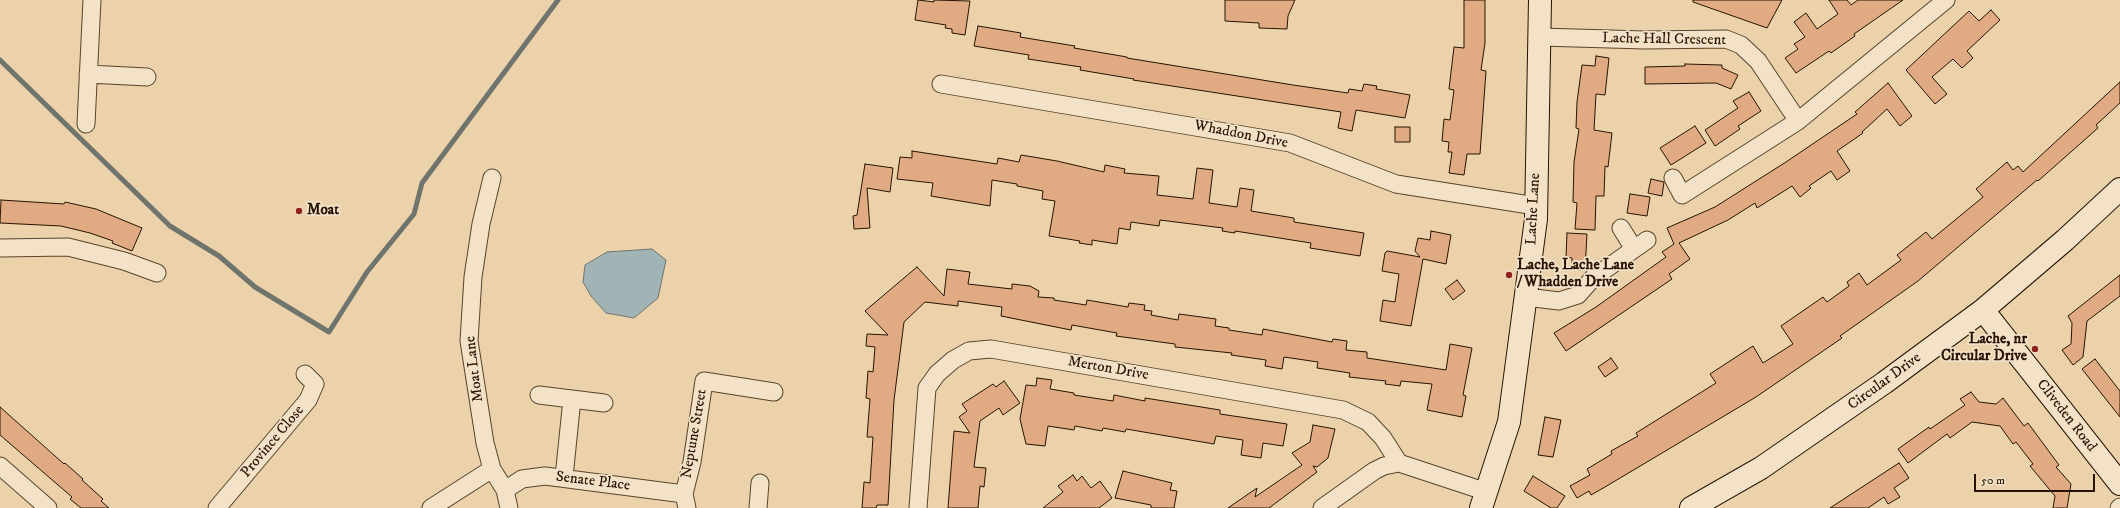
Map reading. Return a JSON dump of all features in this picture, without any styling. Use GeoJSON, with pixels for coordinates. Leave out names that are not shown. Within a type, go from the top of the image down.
{"type":"FeatureCollection","features":[{"type":"Feature","properties":{"kind":"street"},"geometry":{"type":"LineString","coordinates":[[86,124],[92,0]]}},
{"type":"Feature","properties":{"kind":"street","name":"Lache Lane"},"geometry":{"type":"LineString","coordinates":[[1484,500],[1509,422],[1526,297],[1536,206],[1540,0]]}},
{"type":"Feature","properties":{"kind":"street"},"geometry":{"type":"LineString","coordinates":[[1673,178],[1682,195],[1798,120],[1937,3]]}},
{"type":"Feature","properties":{"kind":"street","name":"Lache Hall Crescent"},"geometry":{"type":"LineString","coordinates":[[1540,37],[1645,40],[1726,39],[1741,45],[1758,61],[1798,120]]}},
{"type":"Feature","properties":{"kind":"street"},"geometry":{"type":"LineString","coordinates":[[88,74],[147,77]]}},
{"type":"Feature","properties":{"kind":"street","name":"Whaddon Drive"},"geometry":{"type":"LineString","coordinates":[[941,84],[1290,143],[1396,184],[1536,206]]}},
{"type":"Feature","properties":{"kind":"street","name":"Moat Lane"},"geometry":{"type":"LineString","coordinates":[[492,178],[481,224],[473,277],[469,341],[484,443],[492,469],[505,490],[510,508]]}},
{"type":"Feature","properties":{"kind":"street","name":"Circular Drive"},"geometry":{"type":"LineString","coordinates":[[1691,508],[1761,468],[1884,383],[1983,310],[2065,240],[2120,189]]}},
{"type":"Feature","properties":{"kind":"street"},"geometry":{"type":"LineString","coordinates":[[1526,297],[1560,301],[1578,295],[1593,278],[1641,244],[1621,228]]}},
{"type":"Feature","properties":{"kind":"street"},"geometry":{"type":"LineString","coordinates":[[0,248],[68,247],[124,260],[157,273]]}},
{"type":"Feature","properties":{"kind":"street","name":"Cliveden Road"},"geometry":{"type":"LineString","coordinates":[[1983,310],[2120,484]]}},
{"type":"Feature","properties":{"kind":"street","name":"Merton Drive"},"geometry":{"type":"LineString","coordinates":[[918,508],[927,388],[942,369],[953,360],[969,351],[991,349],[1343,410],[1368,422],[1383,438],[1398,463]]}},
{"type":"Feature","properties":{"kind":"street","name":"Province Close"},"geometry":{"type":"LineString","coordinates":[[217,508],[308,400],[315,384],[305,374]]}},
{"type":"Feature","properties":{"kind":"street","name":"Neptune Street"},"geometry":{"type":"LineString","coordinates":[[686,501],[704,381],[774,392]]}},
{"type":"Feature","properties":{"kind":"street"},"geometry":{"type":"LineString","coordinates":[[539,395],[604,404]]}},
{"type":"Feature","properties":{"kind":"street"},"geometry":{"type":"LineString","coordinates":[[564,477],[572,399]]}},
{"type":"Feature","properties":{"kind":"street"},"geometry":{"type":"LineString","coordinates":[[1322,508],[1374,470],[1398,463],[1484,500]]}},
{"type":"Feature","properties":{"kind":"street"},"geometry":{"type":"LineString","coordinates":[[0,466],[48,508]]}},
{"type":"Feature","properties":{"kind":"street"},"geometry":{"type":"LineString","coordinates":[[431,508],[492,469]]}},
{"type":"Feature","properties":{"kind":"street","name":"Senate Place"},"geometry":{"type":"LineString","coordinates":[[505,490],[522,479],[545,476],[564,477],[686,501]]}},
{"type":"Feature","properties":{"kind":"street"},"geometry":{"type":"LineString","coordinates":[[758,508],[760,483]]}},
{"type":"Feature","properties":{"kind":"shaded area"},"geometry":{"type":"Polygon","coordinates":[[[652,249],[666,260],[658,298],[634,318],[606,313],[591,296],[583,282],[585,265],[607,252],[652,249]]]}},
{"type":"Feature","properties":{"kind":"building"},"geometry":{"type":"Polygon","coordinates":[[[918,0],[934,2],[934,0],[970,1],[965,35],[952,33],[952,29],[945,28],[946,25],[915,20],[918,0]]]}},
{"type":"Feature","properties":{"kind":"building"},"geometry":{"type":"Polygon","coordinates":[[[1225,0],[1295,0],[1288,16],[1287,29],[1259,28],[1259,23],[1225,21],[1225,0]]]}},
{"type":"Feature","properties":{"kind":"building"},"geometry":{"type":"Polygon","coordinates":[[[1464,0],[1485,0],[1485,43],[1481,70],[1486,71],[1480,154],[1467,154],[1464,175],[1449,173],[1452,152],[1448,152],[1449,142],[1442,141],[1444,119],[1450,120],[1454,90],[1449,89],[1454,47],[1464,48],[1464,0]]]}},
{"type":"Feature","properties":{"kind":"building"},"geometry":{"type":"Polygon","coordinates":[[[1693,0],[1782,0],[1767,28],[1693,2],[1693,0]]]}},
{"type":"Feature","properties":{"kind":"building"},"geometry":{"type":"Polygon","coordinates":[[[1829,0],[1847,0],[1851,5],[1858,0],[1903,0],[1854,34],[1855,36],[1831,53],[1829,51],[1796,73],[1785,58],[1798,49],[1794,44],[1805,37],[1794,22],[1806,13],[1817,29],[1838,14],[1829,0]]]}},
{"type":"Feature","properties":{"kind":"building"},"geometry":{"type":"Polygon","coordinates":[[[1991,10],[2000,20],[1967,51],[1973,58],[1962,68],[1953,59],[1932,77],[1947,94],[1935,104],[1906,70],[1969,11],[1979,21],[1991,10]]]}},
{"type":"Feature","properties":{"kind":"building"},"geometry":{"type":"Polygon","coordinates":[[[978,26],[1021,33],[1020,37],[1075,46],[1074,48],[1127,58],[1293,85],[1348,93],[1349,89],[1362,91],[1364,84],[1377,86],[1376,89],[1410,95],[1405,118],[1356,110],[1352,131],[1338,128],[1341,112],[1133,80],[1134,79],[1080,70],[1081,67],[1028,59],[1029,55],[974,46],[978,26]]]}},
{"type":"Feature","properties":{"kind":"building"},"geometry":{"type":"Polygon","coordinates":[[[1596,56],[1609,58],[1605,95],[1596,94],[1594,130],[1612,133],[1608,167],[1605,166],[1604,196],[1596,196],[1595,230],[1575,229],[1577,203],[1573,202],[1574,162],[1579,129],[1576,128],[1577,102],[1582,65],[1595,66],[1596,56]]]}},
{"type":"Feature","properties":{"kind":"building"},"geometry":{"type":"Polygon","coordinates":[[[1685,64],[1722,65],[1722,68],[1738,75],[1731,89],[1716,83],[1645,84],[1645,67],[1685,66],[1685,64]]]}},
{"type":"Feature","properties":{"kind":"building"},"geometry":{"type":"Polygon","coordinates":[[[2120,82],[2120,103],[2096,125],[2098,128],[2038,181],[2037,180],[1918,281],[1840,336],[1842,338],[1756,397],[1591,495],[1589,491],[1577,498],[1570,486],[1590,475],[1587,469],[1612,454],[1611,451],[1638,436],[1636,433],[1716,383],[1710,374],[1753,346],[1763,363],[1793,344],[1781,326],[1823,297],[1827,302],[1849,286],[1847,282],[1859,273],[1867,285],[1901,260],[1897,255],[1926,232],[1932,239],[1983,197],[1976,189],[2007,162],[2013,170],[2018,166],[2023,172],[2120,82]]]}},
{"type":"Feature","properties":{"kind":"building"},"geometry":{"type":"Polygon","coordinates":[[[1888,83],[1912,116],[1900,126],[1887,109],[1862,132],[1863,133],[1837,151],[1850,171],[1837,180],[1831,171],[1809,186],[1811,188],[1800,197],[1792,186],[1757,208],[1755,203],[1728,220],[1679,243],[1690,259],[1669,274],[1672,279],[1566,351],[1554,333],[1596,307],[1666,257],[1662,252],[1674,244],[1667,228],[1715,207],[1786,162],[1857,114],[1855,112],[1888,83]]]}},
{"type":"Feature","properties":{"kind":"building"},"geometry":{"type":"Polygon","coordinates":[[[1749,92],[1761,111],[1738,126],[1740,129],[1715,146],[1705,130],[1738,108],[1733,101],[1749,92]]]}},
{"type":"Feature","properties":{"kind":"building"},"geometry":{"type":"Polygon","coordinates":[[[1695,126],[1706,143],[1671,165],[1660,148],[1695,126]]]}},
{"type":"Feature","properties":{"kind":"building"},"geometry":{"type":"Polygon","coordinates":[[[1395,127],[1410,127],[1410,142],[1395,142],[1395,127]]]}},
{"type":"Feature","properties":{"kind":"building"},"geometry":{"type":"Polygon","coordinates":[[[912,151],[997,164],[998,158],[1019,162],[1021,155],[1057,161],[1104,172],[1105,165],[1125,169],[1124,173],[1159,176],[1157,195],[1193,199],[1197,168],[1213,170],[1209,203],[1237,207],[1240,188],[1254,190],[1251,211],[1294,218],[1294,222],[1364,233],[1360,256],[1310,248],[1311,243],[1235,231],[1235,233],[1222,231],[1223,228],[1160,220],[1159,226],[1131,222],[1130,230],[1119,228],[1117,244],[1092,240],[1092,245],[1079,243],[1080,241],[1049,236],[1055,201],[1042,199],[1043,191],[1017,186],[1017,184],[992,180],[990,206],[931,196],[933,183],[897,179],[900,157],[912,158],[912,151]]]}},
{"type":"Feature","properties":{"kind":"building"},"geometry":{"type":"Polygon","coordinates":[[[865,164],[893,168],[890,192],[867,188],[870,228],[854,229],[853,216],[857,215],[865,164]]]}},
{"type":"Feature","properties":{"kind":"building"},"geometry":{"type":"Polygon","coordinates":[[[1651,179],[1664,182],[1662,196],[1648,193],[1651,179]]]}},
{"type":"Feature","properties":{"kind":"building"},"geometry":{"type":"Polygon","coordinates":[[[1630,194],[1650,197],[1647,216],[1627,213],[1630,194]]]}},
{"type":"Feature","properties":{"kind":"building"},"geometry":{"type":"Polygon","coordinates":[[[1,200],[64,204],[65,202],[96,209],[142,228],[132,251],[112,243],[113,241],[90,233],[61,226],[0,223],[1,200]]]}},
{"type":"Feature","properties":{"kind":"building"},"geometry":{"type":"Polygon","coordinates":[[[1431,231],[1451,235],[1446,264],[1423,259],[1411,326],[1380,321],[1383,300],[1395,302],[1399,274],[1382,271],[1385,253],[1387,251],[1420,257],[1415,251],[1418,238],[1430,240],[1431,231]]]}},
{"type":"Feature","properties":{"kind":"building"},"geometry":{"type":"Polygon","coordinates":[[[1567,233],[1587,234],[1585,270],[1572,270],[1572,258],[1566,257],[1567,233]]]}},
{"type":"Feature","properties":{"kind":"building"},"geometry":{"type":"Polygon","coordinates":[[[917,267],[944,296],[947,269],[970,272],[968,284],[1012,289],[1012,284],[1030,286],[1039,291],[1038,297],[1054,298],[1054,300],[1086,305],[1087,300],[1128,307],[1129,303],[1145,305],[1144,310],[1152,311],[1151,315],[1178,320],[1179,314],[1216,319],[1215,326],[1229,328],[1229,330],[1262,335],[1263,329],[1332,342],[1333,339],[1347,341],[1346,350],[1367,352],[1367,358],[1446,370],[1450,344],[1472,348],[1463,395],[1466,396],[1462,417],[1427,410],[1432,384],[1401,381],[1400,386],[1385,384],[1386,381],[1349,377],[1350,373],[1317,368],[1318,362],[1284,357],[1282,369],[1265,366],[1266,360],[1231,355],[1232,353],[1175,347],[1175,344],[1116,336],[1117,333],[1072,325],[1071,330],[1001,316],[1002,307],[958,301],[958,306],[925,302],[904,322],[894,400],[888,505],[877,505],[876,508],[862,508],[864,482],[870,483],[873,437],[867,437],[870,399],[866,398],[868,371],[873,372],[875,347],[866,346],[867,334],[888,335],[865,311],[917,267]]]}},
{"type":"Feature","properties":{"kind":"building"},"geometry":{"type":"Polygon","coordinates":[[[2120,275],[2120,296],[2087,321],[2083,357],[2073,365],[2062,350],[2071,344],[2072,323],[2068,316],[2120,275]]]}},
{"type":"Feature","properties":{"kind":"building"},"geometry":{"type":"Polygon","coordinates":[[[1457,280],[1465,291],[1453,300],[1445,289],[1457,280]]]}},
{"type":"Feature","properties":{"kind":"building"},"geometry":{"type":"Polygon","coordinates":[[[1611,358],[1618,368],[1605,377],[1598,367],[1611,358]]]}},
{"type":"Feature","properties":{"kind":"building"},"geometry":{"type":"Polygon","coordinates":[[[2095,359],[2120,391],[2120,417],[2082,369],[2095,359]]]}},
{"type":"Feature","properties":{"kind":"building"},"geometry":{"type":"Polygon","coordinates":[[[1037,378],[1052,380],[1050,389],[1074,393],[1074,395],[1113,401],[1114,395],[1145,401],[1145,398],[1220,410],[1220,414],[1287,424],[1283,446],[1263,443],[1261,458],[1241,455],[1243,440],[1216,436],[1214,444],[1126,429],[1125,432],[1103,428],[1102,431],[1075,426],[1074,430],[1048,426],[1045,446],[1026,444],[1020,419],[1026,385],[1036,386],[1037,378]]]}},
{"type":"Feature","properties":{"kind":"building"},"geometry":{"type":"Polygon","coordinates":[[[1004,381],[1020,403],[1003,415],[999,408],[980,421],[974,467],[986,468],[984,487],[980,486],[978,508],[948,508],[954,431],[970,433],[959,417],[967,411],[962,404],[993,384],[996,387],[1004,381]]]}},
{"type":"Feature","properties":{"kind":"building"},"geometry":{"type":"Polygon","coordinates":[[[1971,392],[1979,402],[1996,404],[2003,398],[2024,426],[2028,423],[2059,465],[2056,467],[2071,484],[2067,508],[2053,508],[2055,496],[2030,466],[2033,464],[2016,442],[2013,444],[2000,426],[1972,422],[1950,438],[1947,434],[1908,463],[1898,449],[1929,427],[1930,429],[1965,405],[1960,399],[1971,392]]]}},
{"type":"Feature","properties":{"kind":"building"},"geometry":{"type":"Polygon","coordinates":[[[0,407],[83,479],[82,480],[103,499],[101,501],[109,508],[81,508],[70,499],[72,497],[0,435],[0,407]]]}},
{"type":"Feature","properties":{"kind":"building"},"geometry":{"type":"Polygon","coordinates":[[[1545,417],[1561,420],[1553,457],[1538,455],[1545,417]]]}},
{"type":"Feature","properties":{"kind":"building"},"geometry":{"type":"Polygon","coordinates":[[[1313,425],[1335,429],[1328,458],[1317,467],[1313,466],[1317,472],[1269,508],[1228,508],[1257,488],[1255,497],[1302,465],[1292,453],[1310,442],[1313,425]]]}},
{"type":"Feature","properties":{"kind":"building"},"geometry":{"type":"Polygon","coordinates":[[[1899,463],[1909,478],[1894,488],[1900,497],[1888,504],[1884,497],[1868,508],[1830,508],[1899,463]]]}},
{"type":"Feature","properties":{"kind":"building"},"geometry":{"type":"Polygon","coordinates":[[[1123,471],[1172,483],[1170,490],[1177,491],[1174,508],[1151,508],[1151,505],[1115,498],[1123,471]]]}},
{"type":"Feature","properties":{"kind":"building"},"geometry":{"type":"Polygon","coordinates":[[[1073,475],[1077,481],[1082,476],[1091,488],[1100,481],[1112,498],[1099,508],[1043,508],[1063,492],[1058,486],[1073,475]]]}},
{"type":"Feature","properties":{"kind":"building"},"geometry":{"type":"Polygon","coordinates":[[[1533,476],[1565,496],[1557,508],[1551,508],[1524,491],[1533,476]]]}},
{"type":"Feature","properties":{"kind":"waterway"},"geometry":{"type":"LineString","coordinates":[[0,60],[170,226],[219,256],[255,287],[329,332],[367,272],[414,214],[422,183],[558,0]]}},
{"type":"Feature","properties":{"kind":"place","name":"Moat"},"geometry":{"type":"Point","coordinates":[299,211]}},
{"type":"Feature","properties":{"kind":"place","name":"Lache, Lache Lane / Whadden Drive"},"geometry":{"type":"Point","coordinates":[1509,275]}},
{"type":"Feature","properties":{"kind":"place","name":"Lache, nr Circular Drive"},"geometry":{"type":"Point","coordinates":[2035,349]}}]}
